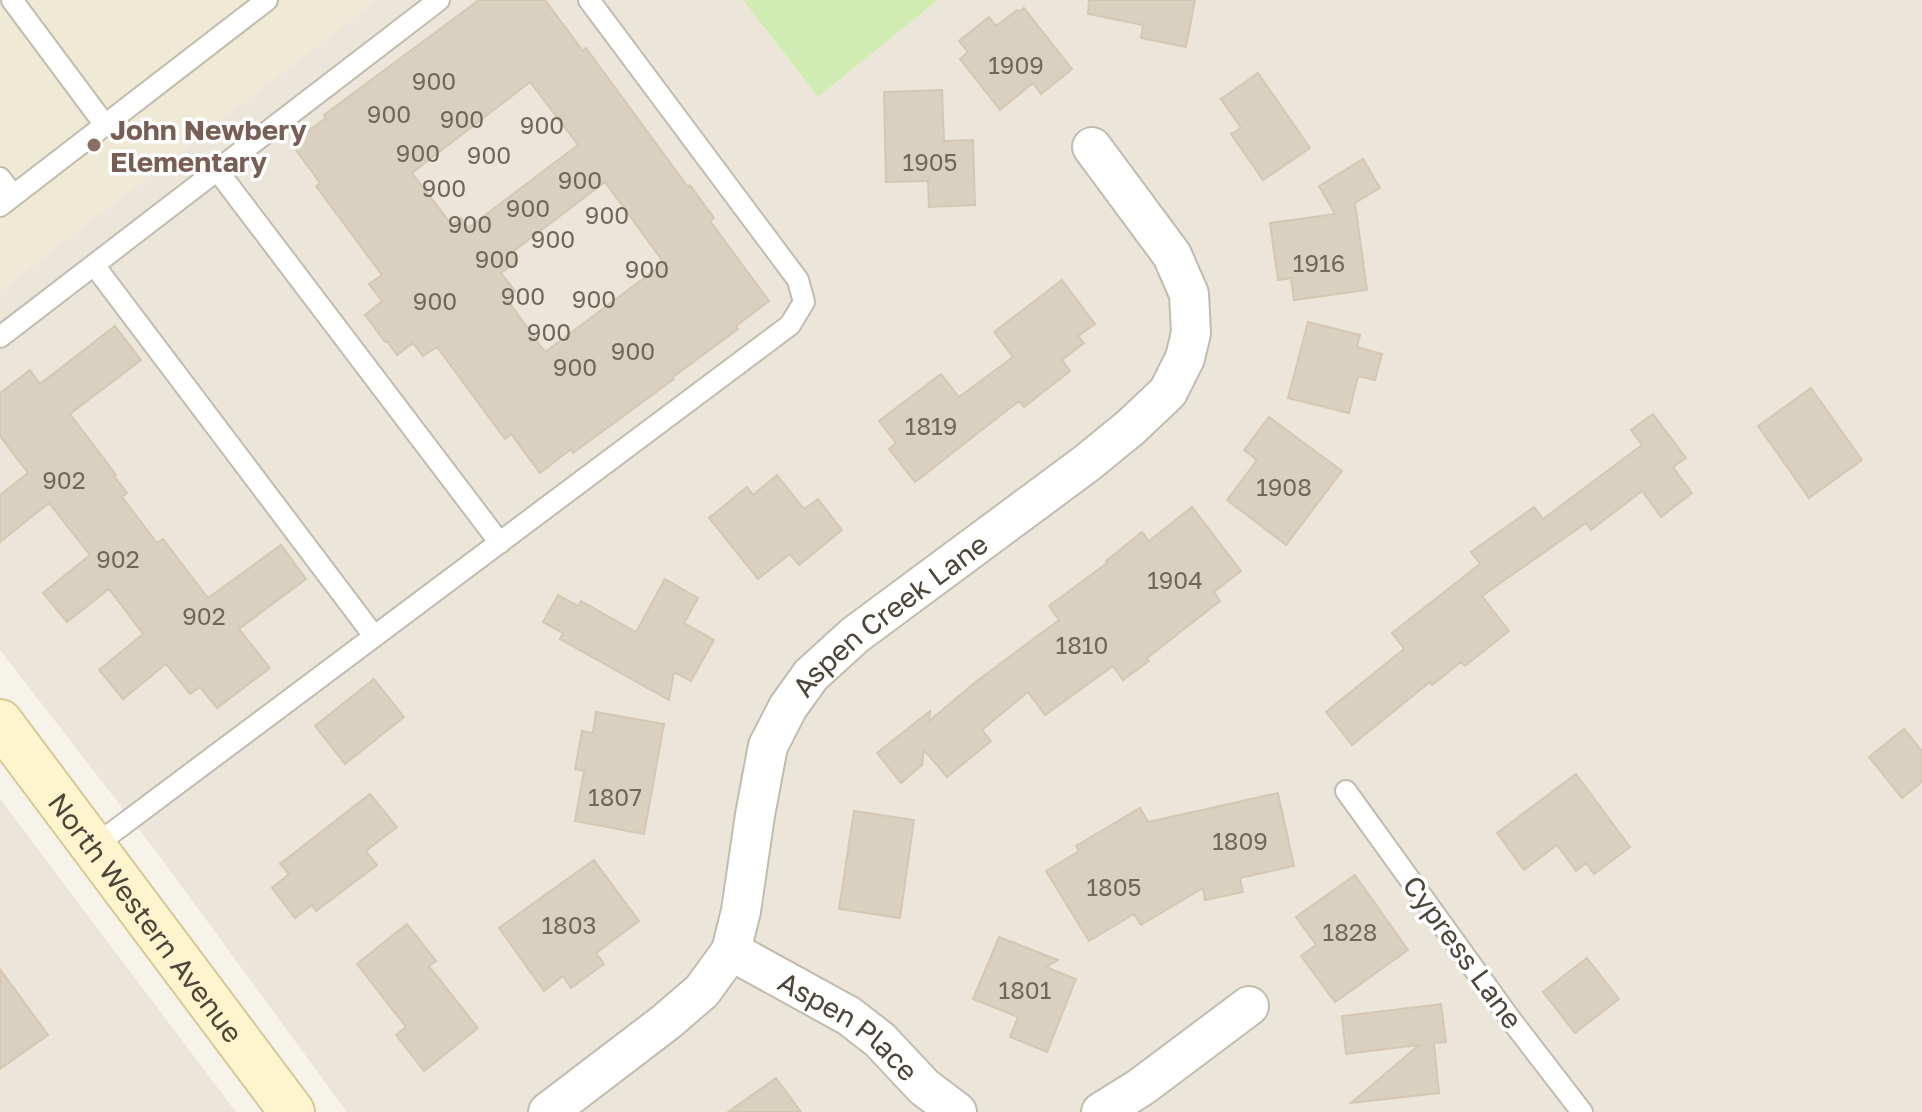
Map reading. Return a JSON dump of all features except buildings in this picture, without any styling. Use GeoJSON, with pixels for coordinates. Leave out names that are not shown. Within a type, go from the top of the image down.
{"type":"FeatureCollection","features":[{"type":"Feature","properties":{"kind":"main road","name":"North Western Avenue"},"geometry":{"type":"LineString","coordinates":[[0,722],[292,1112]]}},
{"type":"Feature","properties":{"kind":"street","name":"Aspen Creek Lane"},"geometry":{"type":"LineString","coordinates":[[548,1112],[702,991],[731,951],[741,911],[768,746],[788,707],[811,675],[855,635],[1087,463],[1168,392],[1185,358],[1191,333],[1189,294],[1172,255],[1092,147]]}},
{"type":"Feature","properties":{"kind":"street","name":"Aspen Place"},"geometry":{"type":"LineString","coordinates":[[731,951],[849,1016],[880,1040],[924,1087],[957,1112]]}},
{"type":"Feature","properties":{"kind":"street"},"geometry":{"type":"LineString","coordinates":[[1101,1112],[1141,1087],[1249,1006]]}},
{"type":"Feature","properties":{"kind":"lane"},"geometry":{"type":"LineString","coordinates":[[12,0],[105,125]]}},
{"type":"Feature","properties":{"kind":"lane"},"geometry":{"type":"LineString","coordinates":[[0,178],[7,200],[267,0]]}},
{"type":"Feature","properties":{"kind":"lane"},"geometry":{"type":"LineString","coordinates":[[0,337],[439,0]]}},
{"type":"Feature","properties":{"kind":"lane"},"geometry":{"type":"LineString","coordinates":[[93,847],[790,325],[804,302],[798,280],[589,0]]}},
{"type":"Feature","properties":{"kind":"lane"},"geometry":{"type":"LineString","coordinates":[[217,170],[500,543]]}},
{"type":"Feature","properties":{"kind":"lane"},"geometry":{"type":"LineString","coordinates":[[94,265],[374,636]]}},
{"type":"Feature","properties":{"kind":"lane","name":"Cypress Lane"},"geometry":{"type":"LineString","coordinates":[[1346,791],[1511,1020],[1582,1112]]}},
{"type":"Feature","properties":{"kind":"shaded area","name":"John Newbery Elementary"},"geometry":{"type":"Polygon","coordinates":[[[0,0],[376,0],[0,291],[0,0]]]}},
{"type":"Feature","properties":{"kind":"shaded area"},"geometry":{"type":"Polygon","coordinates":[[[376,0],[743,0],[818,97],[938,0],[1922,0],[1922,1112],[347,1112],[155,850],[0,650],[0,291],[376,0]]]}},
{"type":"Feature","properties":{"kind":"shaded area"},"geometry":{"type":"Polygon","coordinates":[[[0,799],[236,1112],[0,1112],[0,799]]]}},
{"type":"Feature","properties":{"kind":"green space"},"geometry":{"type":"Polygon","coordinates":[[[743,0],[938,0],[818,97],[743,0]]]}},
{"type":"Feature","properties":{"kind":"place","name":"John Newbery Elementary"},"geometry":{"type":"Point","coordinates":[94,145]}}]}
